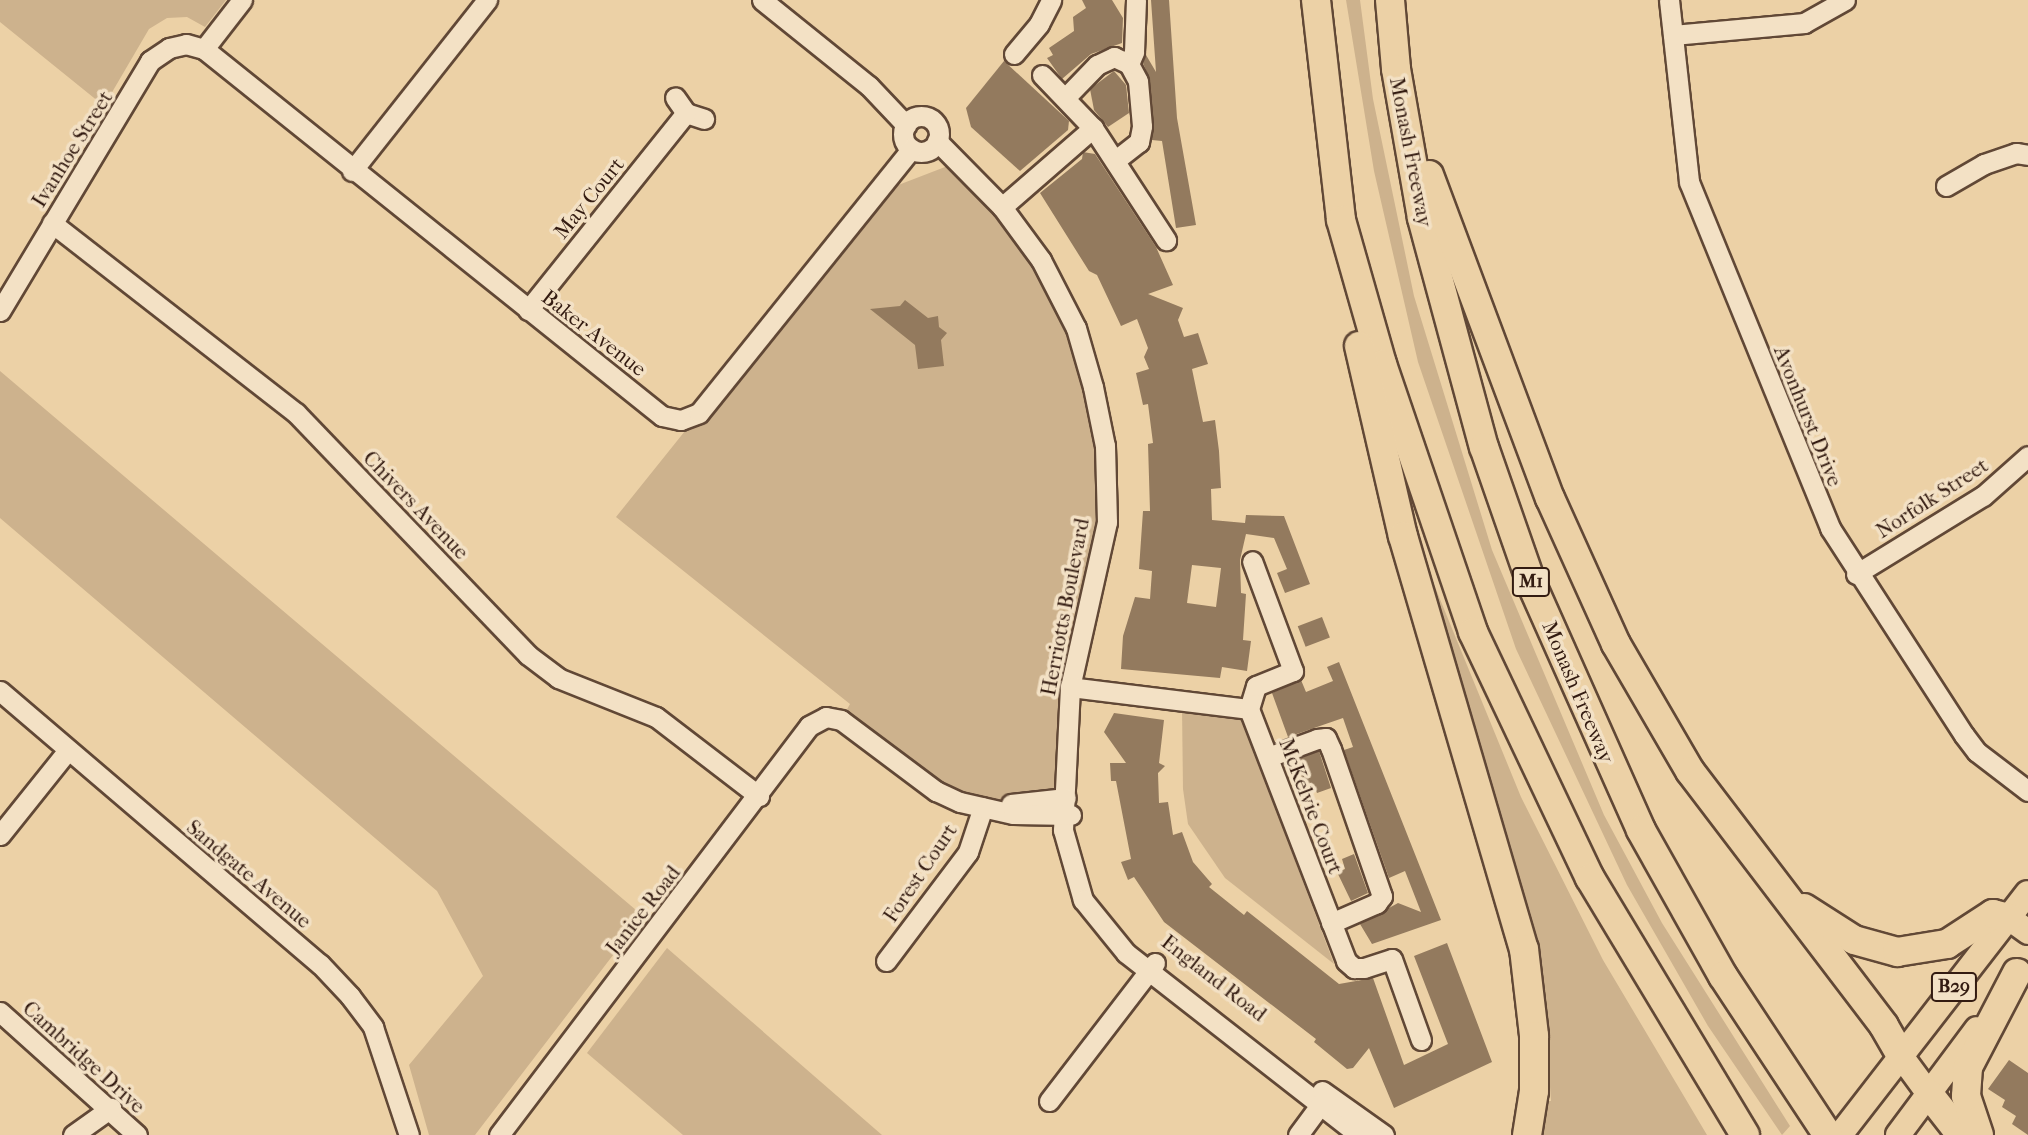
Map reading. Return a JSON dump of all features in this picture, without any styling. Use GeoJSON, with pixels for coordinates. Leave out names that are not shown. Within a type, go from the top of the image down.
{"type":"FeatureCollection","features":[{"type":"Feature","properties":{"kind":"highway"},"geometry":{"type":"LineString","coordinates":[[1316,0],[1347,293],[1403,536],[1524,949],[1534,1036],[1526,1130]]}},
{"type":"Feature","properties":{"kind":"highway","name":"Monash Freeway"},"geometry":{"type":"LineString","coordinates":[[1390,0],[1396,69],[1420,207],[1446,314],[1484,447],[1532,585],[1641,830],[1723,976],[1828,1135]]}},
{"type":"Feature","properties":{"kind":"highway"},"geometry":{"type":"LineString","coordinates":[[1396,69],[1460,267],[1584,580],[1690,771],[1892,1036],[1901,1056]]}},
{"type":"Feature","properties":{"kind":"highway"},"geometry":{"type":"LineString","coordinates":[[1341,220],[1382,364],[1473,632],[1590,878],[1745,1135]]}},
{"type":"Feature","properties":{"kind":"highway"},"geometry":{"type":"LineString","coordinates":[[1779,891],[1846,936],[1889,951],[1935,948],[1993,914],[2018,926]]}},
{"type":"Feature","properties":{"kind":"highway"},"geometry":{"type":"LineString","coordinates":[[1979,1135],[1967,1100],[1966,1076],[2022,965]]}},
{"type":"Feature","properties":{"kind":"highway"},"geometry":{"type":"LineString","coordinates":[[1929,1094],[1961,1135]]}},
{"type":"Feature","properties":{"kind":"main road","name":"B29"},"geometry":{"type":"LineString","coordinates":[[1840,1135],[1901,1056],[2018,926],[2028,893]]}},
{"type":"Feature","properties":{"kind":"main road","name":"B29"},"geometry":{"type":"LineString","coordinates":[[1903,1128],[2022,965]]}},
{"type":"Feature","properties":{"kind":"main road"},"geometry":{"type":"LineString","coordinates":[[1901,1056],[1929,1094]]}},
{"type":"Feature","properties":{"kind":"street"},"geometry":{"type":"LineString","coordinates":[[204,50],[242,0]]}},
{"type":"Feature","properties":{"kind":"street"},"geometry":{"type":"LineString","coordinates":[[352,170],[487,0]]}},
{"type":"Feature","properties":{"kind":"street"},"geometry":{"type":"LineString","coordinates":[[762,0],[869,86],[906,125]]}},
{"type":"Feature","properties":{"kind":"street"},"geometry":{"type":"LineString","coordinates":[[1014,54],[1039,24],[1051,0]]}},
{"type":"Feature","properties":{"kind":"street"},"geometry":{"type":"LineString","coordinates":[[1129,64],[1134,52],[1136,0]]}},
{"type":"Feature","properties":{"kind":"street","name":"Avonhurst Drive"},"geometry":{"type":"LineString","coordinates":[[1669,0],[1689,182],[1829,528],[1856,574],[1964,735],[1978,752],[2028,792]]}},
{"type":"Feature","properties":{"kind":"street"},"geometry":{"type":"LineString","coordinates":[[1673,35],[1804,23],[1845,0]]}},
{"type":"Feature","properties":{"kind":"street","name":"Ivanhoe Street"},"geometry":{"type":"LineString","coordinates":[[0,311],[150,61],[169,48],[186,44],[204,50]]}},
{"type":"Feature","properties":{"kind":"street","name":"Baker Avenue"},"geometry":{"type":"LineString","coordinates":[[204,50],[662,416],[688,419],[708,402],[911,149]]}},
{"type":"Feature","properties":{"kind":"street"},"geometry":{"type":"LineString","coordinates":[[1066,97],[1097,65],[1114,58],[1129,64],[1138,81],[1142,126],[1139,142],[1117,159]]}},
{"type":"Feature","properties":{"kind":"street"},"geometry":{"type":"LineString","coordinates":[[1042,75],[1066,97],[1117,159],[1166,240]]}},
{"type":"Feature","properties":{"kind":"street","name":"May Court"},"geometry":{"type":"LineString","coordinates":[[528,310],[688,110]]}},
{"type":"Feature","properties":{"kind":"street"},"geometry":{"type":"LineString","coordinates":[[915,118],[932,120],[938,130],[937,141],[926,151],[911,149],[904,141],[906,125],[915,118]]}},
{"type":"Feature","properties":{"kind":"street"},"geometry":{"type":"LineString","coordinates":[[1002,207],[1093,128]]}},
{"type":"Feature","properties":{"kind":"street","name":"Herriotts Boulevard"},"geometry":{"type":"LineString","coordinates":[[937,141],[1002,207],[1041,260],[1076,328],[1105,446],[1107,523],[1070,687],[1067,809]]}},
{"type":"Feature","properties":{"kind":"street"},"geometry":{"type":"LineString","coordinates":[[1946,186],[1984,164],[2016,153],[2028,156]]}},
{"type":"Feature","properties":{"kind":"street","name":"Chivers Avenue"},"geometry":{"type":"LineString","coordinates":[[52,223],[296,414],[528,655],[558,678],[656,717],[759,796]]}},
{"type":"Feature","properties":{"kind":"street","name":"Norfolk Street"},"geometry":{"type":"LineString","coordinates":[[1856,574],[1983,496],[2028,456]]}},
{"type":"Feature","properties":{"kind":"street"},"geometry":{"type":"LineString","coordinates":[[1070,687],[1249,709],[1256,686],[1293,671],[1252,561]]}},
{"type":"Feature","properties":{"kind":"street","name":"Sandgate Avenue"},"geometry":{"type":"LineString","coordinates":[[0,691],[320,964],[373,1027],[409,1135]]}},
{"type":"Feature","properties":{"kind":"street","name":"McKelvie Court"},"geometry":{"type":"LineString","coordinates":[[1249,709],[1346,961],[1354,968],[1392,959],[1421,1040]]}},
{"type":"Feature","properties":{"kind":"street","name":"Janice Road"},"geometry":{"type":"LineString","coordinates":[[499,1135],[759,796],[808,726],[826,717],[841,720],[936,791],[983,807]]}},
{"type":"Feature","properties":{"kind":"street"},"geometry":{"type":"LineString","coordinates":[[1268,757],[1317,739],[1326,738],[1331,748],[1382,896],[1377,903],[1331,923]]}},
{"type":"Feature","properties":{"kind":"street"},"geometry":{"type":"LineString","coordinates":[[0,835],[68,750]]}},
{"type":"Feature","properties":{"kind":"street"},"geometry":{"type":"LineString","coordinates":[[983,807],[1067,809]]}},
{"type":"Feature","properties":{"kind":"street","name":"Forest Court"},"geometry":{"type":"LineString","coordinates":[[886,961],[968,852],[983,807]]}},
{"type":"Feature","properties":{"kind":"street","name":"England Road"},"geometry":{"type":"LineString","coordinates":[[1067,809],[1083,883],[1114,942],[1152,966],[1324,1100],[1384,1135]]}},
{"type":"Feature","properties":{"kind":"street"},"geometry":{"type":"LineString","coordinates":[[1049,1101],[1152,966]]}},
{"type":"Feature","properties":{"kind":"street","name":"Cambridge Drive"},"geometry":{"type":"LineString","coordinates":[[0,1012],[111,1108],[137,1135]]}},
{"type":"Feature","properties":{"kind":"street"},"geometry":{"type":"LineString","coordinates":[[1298,1135],[1324,1100]]}},
{"type":"Feature","properties":{"kind":"street","name":"England Road"},"geometry":{"type":"LineString","coordinates":[[1324,1100],[1359,1135]]}},
{"type":"Feature","properties":{"kind":"street"},"geometry":{"type":"LineString","coordinates":[[74,1135],[111,1108]]}},
{"type":"Feature","properties":{"kind":"shaded area"},"geometry":{"type":"Polygon","coordinates":[[[0,0],[226,0],[205,27],[187,17],[167,18],[149,29],[104,106],[0,22],[0,0]]]}},
{"type":"Feature","properties":{"kind":"shaded area"},"geometry":{"type":"Polygon","coordinates":[[[1346,0],[1360,0],[1373,99],[1414,296],[1492,550],[1604,815],[1662,923],[1790,1126],[1782,1135],[1708,1026],[1627,885],[1516,649],[1418,362],[1374,171],[1346,0]]]}},
{"type":"Feature","properties":{"kind":"shaded area"},"geometry":{"type":"Polygon","coordinates":[[[958,162],[1041,260],[1093,387],[1107,522],[1070,687],[1066,798],[960,802],[841,720],[850,704],[616,517],[875,194],[958,162]]]}},
{"type":"Feature","properties":{"kind":"shaded area"},"geometry":{"type":"Polygon","coordinates":[[[0,371],[643,916],[475,1135],[429,1135],[409,1065],[483,976],[437,891],[0,518],[0,371]]]}},
{"type":"Feature","properties":{"kind":"shaded area"},"geometry":{"type":"Polygon","coordinates":[[[1426,565],[1521,797],[1603,960],[1707,1135],[1541,1135],[1545,1101],[1551,1101],[1542,973],[1419,567],[1426,565]]]}},
{"type":"Feature","properties":{"kind":"shaded area"},"geometry":{"type":"Polygon","coordinates":[[[1182,708],[1241,717],[1334,964],[1225,878],[1188,824],[1183,789],[1182,708]]]}},
{"type":"Feature","properties":{"kind":"shaded area"},"geometry":{"type":"Polygon","coordinates":[[[667,948],[882,1135],[683,1135],[587,1053],[667,948]]]}},
{"type":"Feature","properties":{"kind":"building"},"geometry":{"type":"Polygon","coordinates":[[[1082,0],[1112,0],[1123,18],[1122,43],[1091,54],[1062,79],[1047,58],[1053,55],[1049,48],[1074,31],[1073,17],[1086,8],[1082,0]]]}},
{"type":"Feature","properties":{"kind":"building"},"geometry":{"type":"Polygon","coordinates":[[[1151,0],[1169,0],[1177,118],[1196,225],[1176,228],[1162,141],[1152,140],[1150,80],[1143,63],[1146,55],[1156,72],[1151,0]]]}},
{"type":"Feature","properties":{"kind":"building"},"geometry":{"type":"Polygon","coordinates":[[[1004,61],[1069,121],[1068,130],[1020,171],[971,127],[966,108],[1004,61]]]}},
{"type":"Feature","properties":{"kind":"building"},"geometry":{"type":"Polygon","coordinates":[[[1114,71],[1126,85],[1129,113],[1108,127],[1094,110],[1090,89],[1114,71]]]}},
{"type":"Feature","properties":{"kind":"building"},"geometry":{"type":"Polygon","coordinates":[[[1083,152],[1095,154],[1156,247],[1173,285],[1148,294],[1183,308],[1178,320],[1184,337],[1198,333],[1208,364],[1192,369],[1203,422],[1215,420],[1219,451],[1221,488],[1211,489],[1212,520],[1245,523],[1246,515],[1284,516],[1310,584],[1285,593],[1277,573],[1287,569],[1274,538],[1246,534],[1240,560],[1241,593],[1246,594],[1243,640],[1251,641],[1247,671],[1222,667],[1220,678],[1121,669],[1123,636],[1135,597],[1150,599],[1152,571],[1139,569],[1143,511],[1150,511],[1148,444],[1153,443],[1148,404],[1143,405],[1136,373],[1149,369],[1144,357],[1148,348],[1137,319],[1121,326],[1097,275],[1089,271],[1040,193],[1082,159],[1083,152]],[[1192,565],[1187,603],[1216,607],[1221,568],[1192,565]]]}},
{"type":"Feature","properties":{"kind":"building"},"geometry":{"type":"Polygon","coordinates":[[[905,300],[928,318],[938,316],[939,327],[947,333],[941,340],[944,366],[918,369],[915,345],[870,309],[900,306],[905,300]]]}},
{"type":"Feature","properties":{"kind":"building"},"geometry":{"type":"Polygon","coordinates":[[[1322,617],[1330,638],[1306,647],[1298,626],[1322,617]]]}},
{"type":"Feature","properties":{"kind":"building"},"geometry":{"type":"Polygon","coordinates":[[[1339,662],[1441,920],[1372,944],[1360,924],[1398,903],[1421,912],[1405,871],[1389,878],[1344,750],[1353,747],[1343,718],[1288,737],[1272,693],[1301,680],[1306,692],[1333,681],[1327,667],[1339,662]]]}},
{"type":"Feature","properties":{"kind":"building"},"geometry":{"type":"Polygon","coordinates":[[[1114,713],[1164,720],[1159,763],[1165,766],[1158,773],[1159,803],[1168,802],[1173,835],[1182,832],[1193,862],[1212,884],[1209,887],[1244,915],[1247,911],[1339,984],[1373,978],[1404,1065],[1448,1044],[1414,956],[1447,943],[1492,1062],[1394,1108],[1369,1048],[1353,1068],[1347,1069],[1314,1042],[1316,1039],[1164,922],[1134,877],[1128,880],[1121,862],[1131,859],[1116,781],[1111,781],[1110,763],[1126,763],[1104,732],[1114,713]]]}},
{"type":"Feature","properties":{"kind":"building"},"geometry":{"type":"Polygon","coordinates":[[[1319,751],[1331,788],[1317,793],[1313,784],[1305,787],[1296,760],[1319,751]]]}},
{"type":"Feature","properties":{"kind":"building"},"geometry":{"type":"Polygon","coordinates":[[[1354,854],[1368,893],[1351,901],[1337,872],[1345,869],[1342,859],[1354,854]]]}},
{"type":"Feature","properties":{"kind":"building"},"geometry":{"type":"Polygon","coordinates":[[[2009,1060],[2028,1073],[2028,1135],[2012,1124],[2016,1116],[2002,1107],[2005,1100],[1988,1089],[2009,1060]]]}}]}
